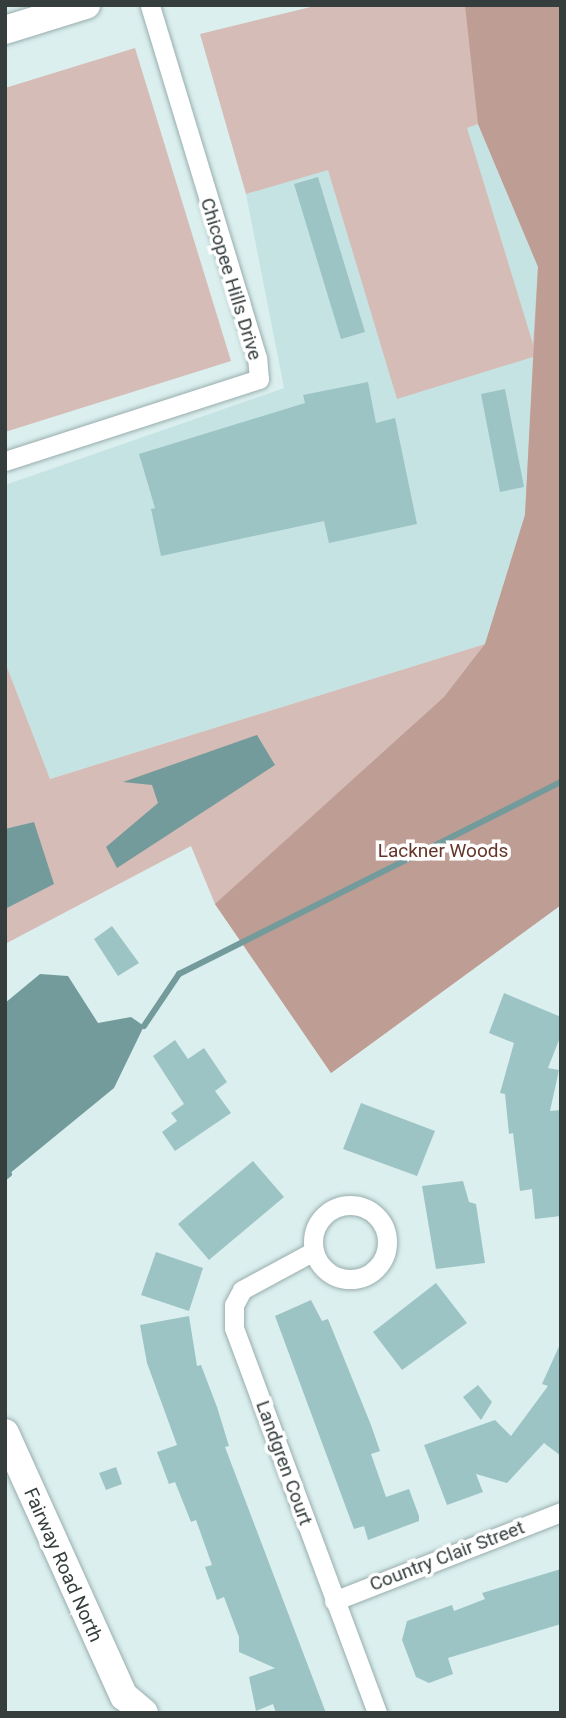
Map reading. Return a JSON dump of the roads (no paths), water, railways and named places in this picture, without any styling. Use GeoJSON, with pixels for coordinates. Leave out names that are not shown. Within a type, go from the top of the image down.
{"type":"FeatureCollection","features":[{"type":"Feature","properties":{"kind":"main road"},"geometry":{"type":"LineString","coordinates":[[5,30],[86,5]]}},
{"type":"Feature","properties":{"kind":"main road","name":"Fairway Road North"},"geometry":{"type":"LineString","coordinates":[[5,1433],[129,1707]]}},
{"type":"Feature","properties":{"kind":"street","name":"Chicopee Hills Drive"},"geometry":{"type":"LineString","coordinates":[[5,461],[259,379],[257,358],[150,5]]}},
{"type":"Feature","properties":{"kind":"street","name":"Landgren Court"},"geometry":{"type":"LineString","coordinates":[[314,1251],[243,1290],[234,1305],[234,1328],[377,1713]]}},
{"type":"Feature","properties":{"kind":"street","name":"Country Clair Street"},"geometry":{"type":"LineString","coordinates":[[334,1601],[561,1512]]}},
{"type":"Feature","properties":{"kind":"waterway"},"geometry":{"type":"LineString","coordinates":[[144,1026],[179,974],[561,782]]}},
{"type":"Feature","properties":{"kind":"waterway"},"geometry":{"type":"LineString","coordinates":[[5,1177],[9,1174]]}},
{"type":"Feature","properties":{"kind":"park label","name":"Lackner Woods"},"geometry":{"type":"Point","coordinates":[443,851]}}]}
